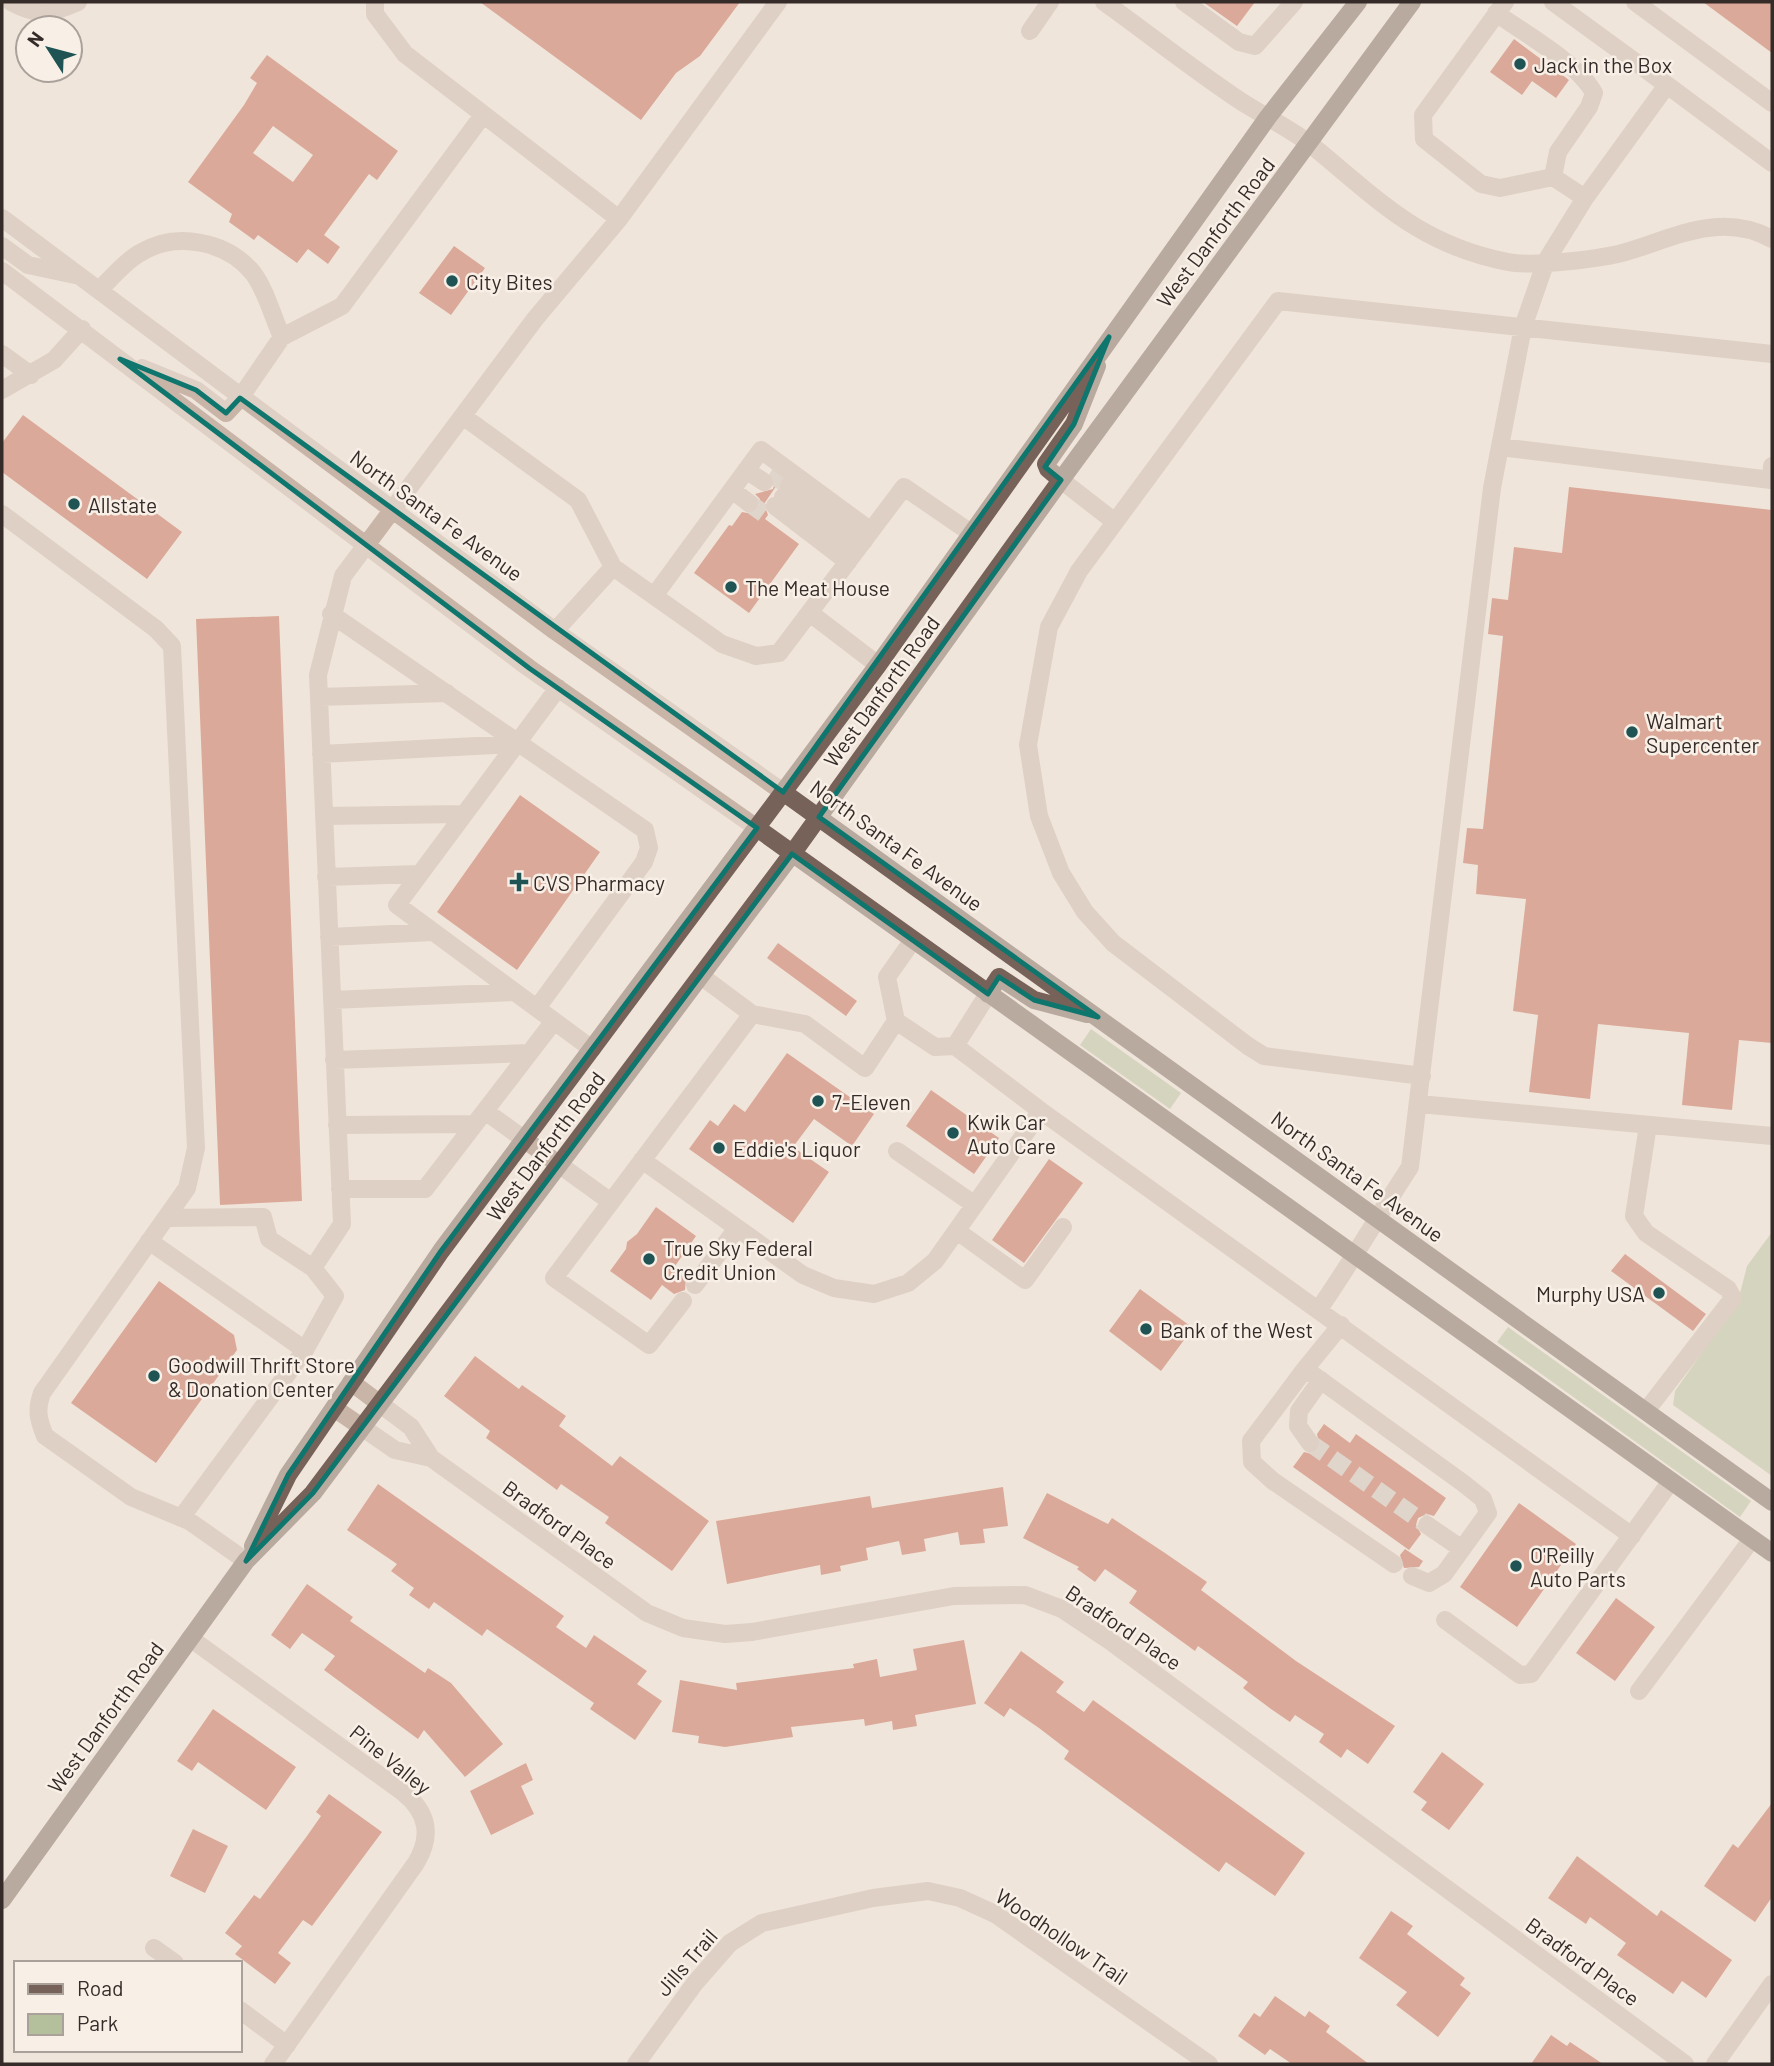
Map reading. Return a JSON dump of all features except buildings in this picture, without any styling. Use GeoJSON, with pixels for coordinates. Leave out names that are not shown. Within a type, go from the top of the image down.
{"type":"FeatureCollection","features":[{"type":"Feature","properties":{"kind":"main road","name":"West Danforth Road"},"geometry":{"type":"LineString","coordinates":[[246,1561],[288,1475],[441,1251],[878,665],[1268,117],[1358,2]]}},
{"type":"Feature","properties":{"kind":"main road","name":"West Danforth Road"},"geometry":{"type":"LineString","coordinates":[[2,1900],[246,1561],[313,1493],[792,854],[1060,480],[1412,2]]}},
{"type":"Feature","properties":{"kind":"main road"},"geometry":{"type":"LineString","coordinates":[[1060,480],[1046,464],[1074,424],[1110,337]]}},
{"type":"Feature","properties":{"kind":"main road","name":"North Santa Fe Avenue"},"geometry":{"type":"LineString","coordinates":[[783,792],[1772,1502]]}},
{"type":"Feature","properties":{"kind":"main road"},"geometry":{"type":"LineString","coordinates":[[757,828],[1772,1553]]}},
{"type":"Feature","properties":{"kind":"main road"},"geometry":{"type":"LineString","coordinates":[[988,994],[999,977],[1034,1000],[1098,1017]]}},
{"type":"Feature","properties":{"kind":"main road"},"geometry":{"type":"LineString","coordinates":[[1752,1539],[1772,1532]]}},
{"type":"Feature","properties":{"kind":"street"},"geometry":{"type":"LineString","coordinates":[[11,2],[22,8],[51,14],[78,2]]}},
{"type":"Feature","properties":{"kind":"street"},"geometry":{"type":"LineString","coordinates":[[375,2],[375,14],[405,54],[619,219]]}},
{"type":"Feature","properties":{"kind":"street"},"geometry":{"type":"LineString","coordinates":[[313,1268],[342,1224],[318,675],[331,614],[343,576],[394,512],[534,319],[619,219],[778,2]]}},
{"type":"Feature","properties":{"kind":"street"},"geometry":{"type":"LineString","coordinates":[[1030,31],[1050,2]]}},
{"type":"Feature","properties":{"kind":"street"},"geometry":{"type":"LineString","coordinates":[[1104,2],[1309,144],[1386,209],[1428,236],[1511,263],[1598,258],[1628,251],[1694,228],[1732,227],[1759,232],[1772,239]]}},
{"type":"Feature","properties":{"kind":"street"},"geometry":{"type":"LineString","coordinates":[[1184,2],[1239,42],[1255,46],[1294,2]]}},
{"type":"Feature","properties":{"kind":"street"},"geometry":{"type":"LineString","coordinates":[[1553,2],[1772,163]]}},
{"type":"Feature","properties":{"kind":"street"},"geometry":{"type":"LineString","coordinates":[[1635,2],[1772,103]]}},
{"type":"Feature","properties":{"kind":"street"},"geometry":{"type":"LineString","coordinates":[[1553,177],[1558,152],[1589,107],[1594,93],[1589,82],[1500,7],[1423,115],[1424,139],[1481,184],[1500,188],[1553,177],[1585,198]]}},
{"type":"Feature","properties":{"kind":"street"},"geometry":{"type":"LineString","coordinates":[[1319,1309],[1356,1256],[1377,1217],[1410,1167],[1488,521],[1522,327],[1546,261],[1585,198],[1667,85]]}},
{"type":"Feature","properties":{"kind":"street"},"geometry":{"type":"LineString","coordinates":[[120,359],[196,390],[226,413],[240,398],[282,337],[342,306],[483,115]]}},
{"type":"Feature","properties":{"kind":"street","name":"North Santa Fe Avenue"},"geometry":{"type":"LineString","coordinates":[[2,218],[555,631],[783,792]]}},
{"type":"Feature","properties":{"kind":"street"},"geometry":{"type":"LineString","coordinates":[[100,289],[140,253],[170,243],[208,243],[229,252],[254,274],[282,337]]}},
{"type":"Feature","properties":{"kind":"street"},"geometry":{"type":"LineString","coordinates":[[2,246],[28,265],[81,276]]}},
{"type":"Feature","properties":{"kind":"street"},"geometry":{"type":"LineString","coordinates":[[2,271],[82,329],[366,548],[757,828]]}},
{"type":"Feature","properties":{"kind":"street"},"geometry":{"type":"LineString","coordinates":[[1422,1076],[1264,1056],[1113,943],[1085,912],[1061,873],[1039,817],[1028,745],[1037,682],[1049,627],[1079,571],[1278,301],[1772,354]]}},
{"type":"Feature","properties":{"kind":"street"},"geometry":{"type":"LineString","coordinates":[[2,390],[54,360],[82,329]]}},
{"type":"Feature","properties":{"kind":"street"},"geometry":{"type":"LineString","coordinates":[[2,354],[31,375]]}},
{"type":"Feature","properties":{"kind":"street"},"geometry":{"type":"LineString","coordinates":[[464,417],[578,500],[613,567],[722,644],[756,656],[779,653],[904,487],[971,533]]}},
{"type":"Feature","properties":{"kind":"street"},"geometry":{"type":"LineString","coordinates":[[1500,447],[1772,475]]}},
{"type":"Feature","properties":{"kind":"street"},"geometry":{"type":"LineString","coordinates":[[746,470],[856,551]]}},
{"type":"Feature","properties":{"kind":"street"},"geometry":{"type":"LineString","coordinates":[[654,596],[746,470]]}},
{"type":"Feature","properties":{"kind":"street"},"geometry":{"type":"LineString","coordinates":[[746,470],[760,488],[746,470]]}},
{"type":"Feature","properties":{"kind":"street"},"geometry":{"type":"LineString","coordinates":[[1060,480],[1115,522]]}},
{"type":"Feature","properties":{"kind":"street"},"geometry":{"type":"LineString","coordinates":[[856,551],[778,501],[856,551]]}},
{"type":"Feature","properties":{"kind":"street"},"geometry":{"type":"LineString","coordinates":[[2,514],[156,629],[172,646],[196,1148],[187,1188],[41,1392],[37,1408],[45,1436],[131,1497],[181,1517],[246,1561]]}},
{"type":"Feature","properties":{"kind":"street"},"geometry":{"type":"LineString","coordinates":[[555,631],[613,567]]}},
{"type":"Feature","properties":{"kind":"street"},"geometry":{"type":"LineString","coordinates":[[810,613],[878,665]]}},
{"type":"Feature","properties":{"kind":"street"},"geometry":{"type":"LineString","coordinates":[[331,614],[516,744],[645,830],[649,848],[644,862],[537,1008]]}},
{"type":"Feature","properties":{"kind":"street"},"geometry":{"type":"LineString","coordinates":[[558,688],[397,905],[592,1049]]}},
{"type":"Feature","properties":{"kind":"street"},"geometry":{"type":"LineString","coordinates":[[318,697],[447,693]]}},
{"type":"Feature","properties":{"kind":"street"},"geometry":{"type":"LineString","coordinates":[[321,754],[516,744]]}},
{"type":"Feature","properties":{"kind":"street"},"geometry":{"type":"LineString","coordinates":[[324,816],[462,814]]}},
{"type":"Feature","properties":{"kind":"street"},"geometry":{"type":"LineString","coordinates":[[326,877],[419,874]]}},
{"type":"Feature","properties":{"kind":"street"},"geometry":{"type":"LineString","coordinates":[[329,937],[433,932]]}},
{"type":"Feature","properties":{"kind":"street"},"geometry":{"type":"LineString","coordinates":[[912,940],[887,977],[896,1021],[935,1047],[955,1046],[1041,1111],[1632,1536]]}},
{"type":"Feature","properties":{"kind":"street"},"geometry":{"type":"LineString","coordinates":[[701,976],[752,1014],[804,1024],[865,1068],[896,1021]]}},
{"type":"Feature","properties":{"kind":"street"},"geometry":{"type":"LineString","coordinates":[[332,1000],[514,992]]}},
{"type":"Feature","properties":{"kind":"street"},"geometry":{"type":"LineString","coordinates":[[955,1046],[988,994]]}},
{"type":"Feature","properties":{"kind":"street"},"geometry":{"type":"LineString","coordinates":[[683,1301],[649,1345],[554,1278],[752,1014]]}},
{"type":"Feature","properties":{"kind":"street"},"geometry":{"type":"LineString","coordinates":[[340,1189],[425,1189],[554,1021]]}},
{"type":"Feature","properties":{"kind":"street"},"geometry":{"type":"LineString","coordinates":[[334,1060],[529,1054]]}},
{"type":"Feature","properties":{"kind":"street"},"geometry":{"type":"LineString","coordinates":[[1419,1104],[1772,1136]]}},
{"type":"Feature","properties":{"kind":"street"},"geometry":{"type":"LineString","coordinates":[[642,1160],[803,1275],[834,1287],[874,1294],[908,1283],[935,1261],[1041,1111]]}},
{"type":"Feature","properties":{"kind":"street"},"geometry":{"type":"LineString","coordinates":[[337,1125],[480,1118],[524,1139],[611,1202]]}},
{"type":"Feature","properties":{"kind":"street"},"geometry":{"type":"LineString","coordinates":[[1646,1411],[1732,1298],[1728,1289],[1646,1233],[1634,1216],[1648,1125]]}},
{"type":"Feature","properties":{"kind":"street"},"geometry":{"type":"LineString","coordinates":[[897,1152],[975,1205]]}},
{"type":"Feature","properties":{"kind":"street"},"geometry":{"type":"LineString","coordinates":[[166,1218],[263,1217],[269,1239],[313,1268],[335,1296],[305,1350],[181,1517]]}},
{"type":"Feature","properties":{"kind":"street"},"geometry":{"type":"LineString","coordinates":[[957,1231],[1025,1280],[1063,1227]]}},
{"type":"Feature","properties":{"kind":"street"},"geometry":{"type":"LineString","coordinates":[[695,1285],[737,1228]]}},
{"type":"Feature","properties":{"kind":"street"},"geometry":{"type":"LineString","coordinates":[[149,1241],[305,1350]]}},
{"type":"Feature","properties":{"kind":"street"},"geometry":{"type":"LineString","coordinates":[[1341,1325],[1251,1441],[1252,1462],[1266,1477],[1394,1564]]}},
{"type":"Feature","properties":{"kind":"street"},"geometry":{"type":"LineString","coordinates":[[1305,1369],[1483,1499],[1488,1513],[1444,1574],[1429,1583],[1412,1576]]}},
{"type":"Feature","properties":{"kind":"street"},"geometry":{"type":"LineString","coordinates":[[1310,1443],[1298,1426],[1299,1410],[1321,1380]]}},
{"type":"Feature","properties":{"kind":"street","name":"Bradford Place"},"geometry":{"type":"LineString","coordinates":[[351,1382],[411,1427],[431,1458],[628,1601],[683,1628],[725,1634],[752,1632],[954,1596],[1025,1595],[1062,1609],[1110,1641],[1685,2064]]}},
{"type":"Feature","properties":{"kind":"street","name":"Bradford Place"},"geometry":{"type":"LineString","coordinates":[[334,1408],[395,1450],[431,1458]]}},
{"type":"Feature","properties":{"kind":"street"},"geometry":{"type":"LineString","coordinates":[[1445,1620],[1520,1675],[1531,1674],[1671,1481]]}},
{"type":"Feature","properties":{"kind":"street"},"geometry":{"type":"LineString","coordinates":[[1427,1525],[1462,1549]]}},
{"type":"Feature","properties":{"kind":"street"},"geometry":{"type":"LineString","coordinates":[[1639,1691],[1752,1539]]}},
{"type":"Feature","properties":{"kind":"street","name":"Pine Valley"},"geometry":{"type":"LineString","coordinates":[[190,1638],[404,1793],[414,1801],[425,1820],[426,1840],[416,1863],[273,2064]]}},
{"type":"Feature","properties":{"kind":"street","name":"Woodhollow Trail"},"geometry":{"type":"LineString","coordinates":[[873,1898],[928,1891],[960,1898],[995,1914],[1209,2064]]}},
{"type":"Feature","properties":{"kind":"street","name":"Jills Trail"},"geometry":{"type":"LineString","coordinates":[[636,2064],[695,1983],[730,1943],[762,1923],[873,1898]]}},
{"type":"Feature","properties":{"kind":"street"},"geometry":{"type":"LineString","coordinates":[[154,1948],[172,1961]]}},
{"type":"Feature","properties":{"kind":"street"},"geometry":{"type":"LineString","coordinates":[[1715,2064],[1772,1984]]}},
{"type":"Feature","properties":{"kind":"street"},"geometry":{"type":"LineString","coordinates":[[242,2011],[287,2045]]}},
{"type":"Feature","properties":{"kind":"highlighted area"},"geometry":{"type":"Polygon","coordinates":[[[1109,337],[1074,424],[1045,467],[1061,480],[819,817],[1098,1017],[1034,1000],[999,977],[988,994],[792,854],[313,1493],[246,1561],[288,1475],[441,1251],[757,828],[529,668],[120,359],[196,390],[226,413],[240,398],[783,792],[1109,337]]]}},
{"type":"Feature","properties":{"kind":"green space"},"geometry":{"type":"Polygon","coordinates":[[[1091,1029],[1181,1093],[1170,1109],[1080,1045],[1091,1029]]]}},
{"type":"Feature","properties":{"kind":"green space"},"geometry":{"type":"Polygon","coordinates":[[[1772,1232],[1772,1476],[1673,1405],[1675,1391],[1738,1301],[1747,1266],[1772,1232]]]}},
{"type":"Feature","properties":{"kind":"green space"},"geometry":{"type":"Polygon","coordinates":[[[1508,1327],[1751,1501],[1740,1517],[1497,1342],[1508,1327]]]}},
{"type":"Feature","properties":{"kind":"tunnel"},"geometry":{"type":"LineString","coordinates":[[770,473],[789,486]]}},
{"type":"Feature","properties":{"kind":"tunnel"},"geometry":{"type":"LineString","coordinates":[[749,503],[767,516]]}},
{"type":"Feature","properties":{"kind":"tunnel"},"geometry":{"type":"LineString","coordinates":[[1310,1443],[1427,1525]]}},
{"type":"Feature","properties":{"kind":"place","name":"Jack in the Box"},"geometry":{"type":"Point","coordinates":[1520,64]}},
{"type":"Feature","properties":{"kind":"place","name":"City Bites"},"geometry":{"type":"Point","coordinates":[452,281]}},
{"type":"Feature","properties":{"kind":"place","name":"Allstate"},"geometry":{"type":"Point","coordinates":[74,504]}},
{"type":"Feature","properties":{"kind":"place","name":"The Meat House"},"geometry":{"type":"Point","coordinates":[731,587]}},
{"type":"Feature","properties":{"kind":"place","name":"Walmart Supercenter"},"geometry":{"type":"Point","coordinates":[1632,732]}},
{"type":"Feature","properties":{"kind":"place","name":"CVS Pharmacy"},"geometry":{"type":"Point","coordinates":[519,882]}},
{"type":"Feature","properties":{"kind":"place","name":"7-Eleven"},"geometry":{"type":"Point","coordinates":[818,1101]}},
{"type":"Feature","properties":{"kind":"place","name":"Kwik Car Auto Care"},"geometry":{"type":"Point","coordinates":[953,1133]}},
{"type":"Feature","properties":{"kind":"place","name":"Eddie's Liquor"},"geometry":{"type":"Point","coordinates":[719,1148]}},
{"type":"Feature","properties":{"kind":"place","name":"True Sky Federal Credit Union"},"geometry":{"type":"Point","coordinates":[649,1259]}},
{"type":"Feature","properties":{"kind":"place","name":"Murphy USA"},"geometry":{"type":"Point","coordinates":[1659,1293]}},
{"type":"Feature","properties":{"kind":"place","name":"Bank of the West"},"geometry":{"type":"Point","coordinates":[1146,1329]}},
{"type":"Feature","properties":{"kind":"place","name":"Goodwill Thrift Store & Donation Center"},"geometry":{"type":"Point","coordinates":[154,1376]}},
{"type":"Feature","properties":{"kind":"place","name":"O'Reilly Auto Parts"},"geometry":{"type":"Point","coordinates":[1516,1566]}}]}
